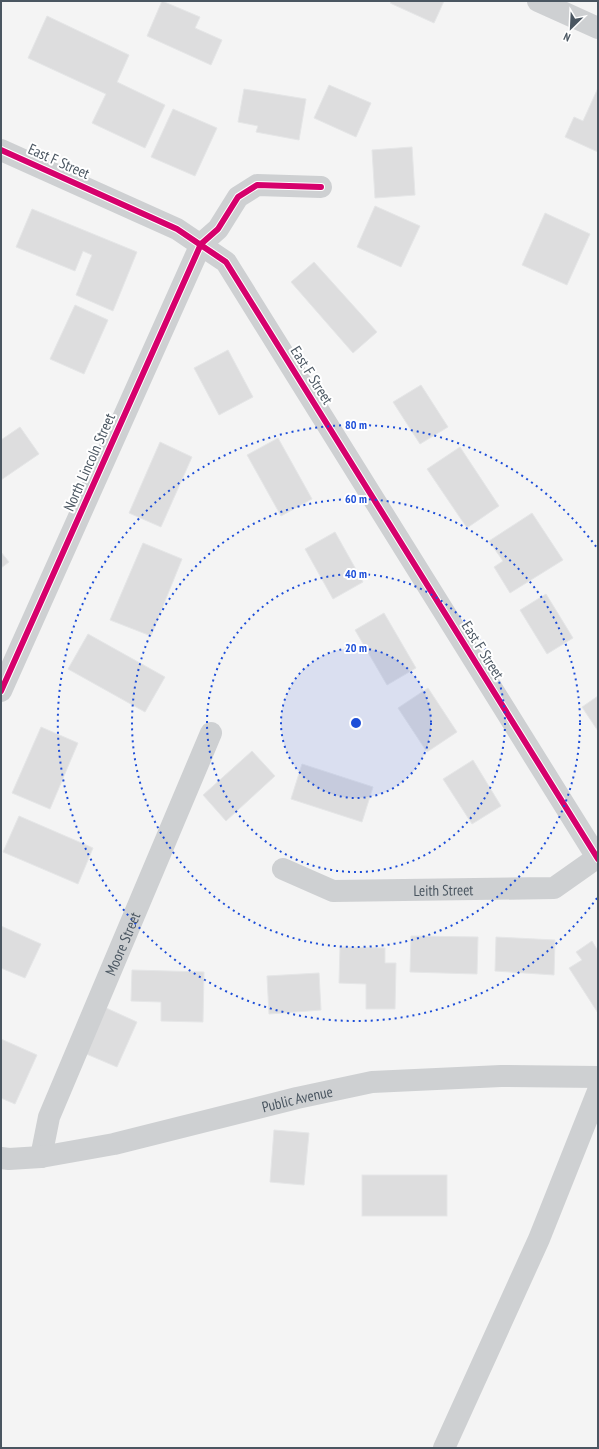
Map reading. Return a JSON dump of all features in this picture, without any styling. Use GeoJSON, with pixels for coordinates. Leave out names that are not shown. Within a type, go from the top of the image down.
{"type":"FeatureCollection","features":[{"type":"Feature","properties":{"kind":"street"},"geometry":{"type":"LineString","coordinates":[[538,1],[598,28]]}},
{"type":"Feature","properties":{"kind":"street","name":"East F Street"},"geometry":{"type":"LineString","coordinates":[[1,150],[178,229],[226,262],[598,858]]}},
{"type":"Feature","properties":{"kind":"street"},"geometry":{"type":"LineString","coordinates":[[201,244],[218,229],[238,197],[257,185],[321,187]]}},
{"type":"Feature","properties":{"kind":"street","name":"North Lincoln Street"},"geometry":{"type":"LineString","coordinates":[[1,691],[201,244]]}},
{"type":"Feature","properties":{"kind":"street","name":"Moore Street"},"geometry":{"type":"LineString","coordinates":[[40,1157],[49,1117],[212,733]]}},
{"type":"Feature","properties":{"kind":"street","name":"Leith Street"},"geometry":{"type":"LineString","coordinates":[[283,869],[333,891],[554,888],[598,858]]}},
{"type":"Feature","properties":{"kind":"street","name":"Public Avenue"},"geometry":{"type":"LineString","coordinates":[[1,1158],[9,1159],[40,1157],[114,1144],[297,1098],[372,1082],[502,1076],[598,1077]]}},
{"type":"Feature","properties":{"kind":"street"},"geometry":{"type":"LineString","coordinates":[[444,1448],[539,1239],[598,1091]]}},
{"type":"Feature","properties":{"kind":"building"},"geometry":{"type":"Polygon","coordinates":[[[162,1],[200,17],[195,28],[222,40],[211,65],[147,36],[162,1]]]}},
{"type":"Feature","properties":{"kind":"building"},"geometry":{"type":"Polygon","coordinates":[[[392,1],[444,1],[434,23],[390,3],[392,1]]]}},
{"type":"Feature","properties":{"kind":"building"},"geometry":{"type":"Polygon","coordinates":[[[47,16],[129,55],[117,82],[165,105],[145,148],[92,123],[106,94],[28,58],[47,16]]]}},
{"type":"Feature","properties":{"kind":"building"},"geometry":{"type":"Polygon","coordinates":[[[329,85],[371,103],[356,137],[314,118],[329,85]]]}},
{"type":"Feature","properties":{"kind":"building"},"geometry":{"type":"Polygon","coordinates":[[[598,88],[598,152],[565,137],[574,117],[583,121],[598,88]]]}},
{"type":"Feature","properties":{"kind":"building"},"geometry":{"type":"Polygon","coordinates":[[[244,89],[306,99],[299,140],[256,132],[258,126],[238,122],[244,89]]]}},
{"type":"Feature","properties":{"kind":"building"},"geometry":{"type":"Polygon","coordinates":[[[173,109],[217,128],[195,176],[151,157],[173,109]]]}},
{"type":"Feature","properties":{"kind":"building"},"geometry":{"type":"Polygon","coordinates":[[[412,147],[415,195],[375,198],[372,150],[412,147]]]}},
{"type":"Feature","properties":{"kind":"building"},"geometry":{"type":"Polygon","coordinates":[[[375,206],[420,226],[401,267],[357,247],[375,206]]]}},
{"type":"Feature","properties":{"kind":"building"},"geometry":{"type":"Polygon","coordinates":[[[32,209],[137,252],[113,311],[76,295],[92,255],[83,251],[75,271],[16,247],[32,209]]]}},
{"type":"Feature","properties":{"kind":"building"},"geometry":{"type":"Polygon","coordinates":[[[545,213],[590,234],[567,285],[522,265],[545,213]]]}},
{"type":"Feature","properties":{"kind":"building"},"geometry":{"type":"Polygon","coordinates":[[[314,262],[377,332],[353,353],[291,282],[314,262]]]}},
{"type":"Feature","properties":{"kind":"building"},"geometry":{"type":"Polygon","coordinates":[[[75,305],[108,320],[84,374],[50,359],[75,305]]]}},
{"type":"Feature","properties":{"kind":"building"},"geometry":{"type":"Polygon","coordinates":[[[228,350],[253,397],[219,415],[194,368],[228,350]]]}},
{"type":"Feature","properties":{"kind":"building"},"geometry":{"type":"Polygon","coordinates":[[[421,385],[448,427],[420,444],[393,402],[421,385]]]}},
{"type":"Feature","properties":{"kind":"building"},"geometry":{"type":"Polygon","coordinates":[[[20,427],[39,454],[1,480],[1,440],[20,427]]]}},
{"type":"Feature","properties":{"kind":"building"},"geometry":{"type":"Polygon","coordinates":[[[278,438],[312,499],[281,516],[247,455],[278,438]]]}},
{"type":"Feature","properties":{"kind":"building"},"geometry":{"type":"Polygon","coordinates":[[[160,442],[192,457],[161,527],[129,513],[160,442]]]}},
{"type":"Feature","properties":{"kind":"building"},"geometry":{"type":"Polygon","coordinates":[[[460,447],[499,506],[467,528],[427,469],[460,447]]]}},
{"type":"Feature","properties":{"kind":"building"},"geometry":{"type":"Polygon","coordinates":[[[532,513],[563,560],[510,593],[494,567],[503,561],[489,541],[532,513]]]}},
{"type":"Feature","properties":{"kind":"building"},"geometry":{"type":"Polygon","coordinates":[[[335,532],[363,582],[333,599],[305,549],[335,532]]]}},
{"type":"Feature","properties":{"kind":"building"},"geometry":{"type":"Polygon","coordinates":[[[143,543],[182,559],[151,636],[110,620],[143,543]]]}},
{"type":"Feature","properties":{"kind":"building"},"geometry":{"type":"Polygon","coordinates":[[[1,552],[9,562],[1,568],[1,552]]]}},
{"type":"Feature","properties":{"kind":"building"},"geometry":{"type":"Polygon","coordinates":[[[546,594],[573,638],[547,654],[520,610],[546,594]]]}},
{"type":"Feature","properties":{"kind":"building"},"geometry":{"type":"Polygon","coordinates":[[[384,613],[416,668],[387,685],[355,630],[384,613]]]}},
{"type":"Feature","properties":{"kind":"building"},"geometry":{"type":"Polygon","coordinates":[[[88,634],[165,677],[145,712],[68,669],[88,634]]]}},
{"type":"Feature","properties":{"kind":"building"},"geometry":{"type":"Polygon","coordinates":[[[428,688],[457,732],[427,752],[398,708],[428,688]]]}},
{"type":"Feature","properties":{"kind":"building"},"geometry":{"type":"Polygon","coordinates":[[[598,696],[598,731],[582,707],[598,696]]]}},
{"type":"Feature","properties":{"kind":"building"},"geometry":{"type":"Polygon","coordinates":[[[41,727],[78,743],[50,809],[12,793],[41,727]]]}},
{"type":"Feature","properties":{"kind":"building"},"geometry":{"type":"Polygon","coordinates":[[[252,751],[275,776],[226,821],[203,795],[252,751]]]}},
{"type":"Feature","properties":{"kind":"building"},"geometry":{"type":"Polygon","coordinates":[[[473,760],[501,806],[472,824],[443,779],[473,760]]]}},
{"type":"Feature","properties":{"kind":"building"},"geometry":{"type":"Polygon","coordinates":[[[302,764],[373,787],[362,822],[291,799],[302,764]]]}},
{"type":"Feature","properties":{"kind":"building"},"geometry":{"type":"Polygon","coordinates":[[[19,816],[93,848],[78,884],[3,852],[19,816]]]}},
{"type":"Feature","properties":{"kind":"building"},"geometry":{"type":"Polygon","coordinates":[[[1,926],[41,944],[25,978],[1,968],[1,926]]]}},
{"type":"Feature","properties":{"kind":"building"},"geometry":{"type":"Polygon","coordinates":[[[411,936],[478,937],[477,974],[410,972],[411,936]]]}},
{"type":"Feature","properties":{"kind":"building"},"geometry":{"type":"Polygon","coordinates":[[[496,937],[555,940],[554,975],[495,971],[496,937]]]}},
{"type":"Feature","properties":{"kind":"building"},"geometry":{"type":"Polygon","coordinates":[[[592,941],[598,951],[598,1013],[569,968],[582,960],[576,952],[592,941]]]}},
{"type":"Feature","properties":{"kind":"building"},"geometry":{"type":"Polygon","coordinates":[[[340,947],[385,948],[385,963],[396,963],[395,1009],[366,1009],[366,984],[339,983],[340,947]]]}},
{"type":"Feature","properties":{"kind":"building"},"geometry":{"type":"Polygon","coordinates":[[[132,970],[204,972],[203,1022],[161,1021],[161,1002],[131,1001],[132,970]]]}},
{"type":"Feature","properties":{"kind":"building"},"geometry":{"type":"Polygon","coordinates":[[[319,973],[321,1010],[269,1014],[267,976],[319,973]]]}},
{"type":"Feature","properties":{"kind":"building"},"geometry":{"type":"Polygon","coordinates":[[[104,1007],[137,1022],[117,1067],[84,1053],[104,1007]]]}},
{"type":"Feature","properties":{"kind":"building"},"geometry":{"type":"Polygon","coordinates":[[[1,1039],[37,1055],[15,1104],[1,1098],[1,1039]]]}},
{"type":"Feature","properties":{"kind":"building"},"geometry":{"type":"Polygon","coordinates":[[[274,1130],[309,1133],[304,1185],[270,1182],[274,1130]]]}},
{"type":"Feature","properties":{"kind":"building"},"geometry":{"type":"Polygon","coordinates":[[[362,1175],[447,1175],[447,1216],[362,1216],[362,1175]]]}},
{"type":"Feature","properties":{"kind":"cycle path"},"geometry":{"type":"LineString","coordinates":[[1,150],[177,229],[226,262],[598,859]]}},
{"type":"Feature","properties":{"kind":"cycle path"},"geometry":{"type":"LineString","coordinates":[[1,691],[201,244],[218,229],[238,197],[257,185],[321,187]]}}]}
